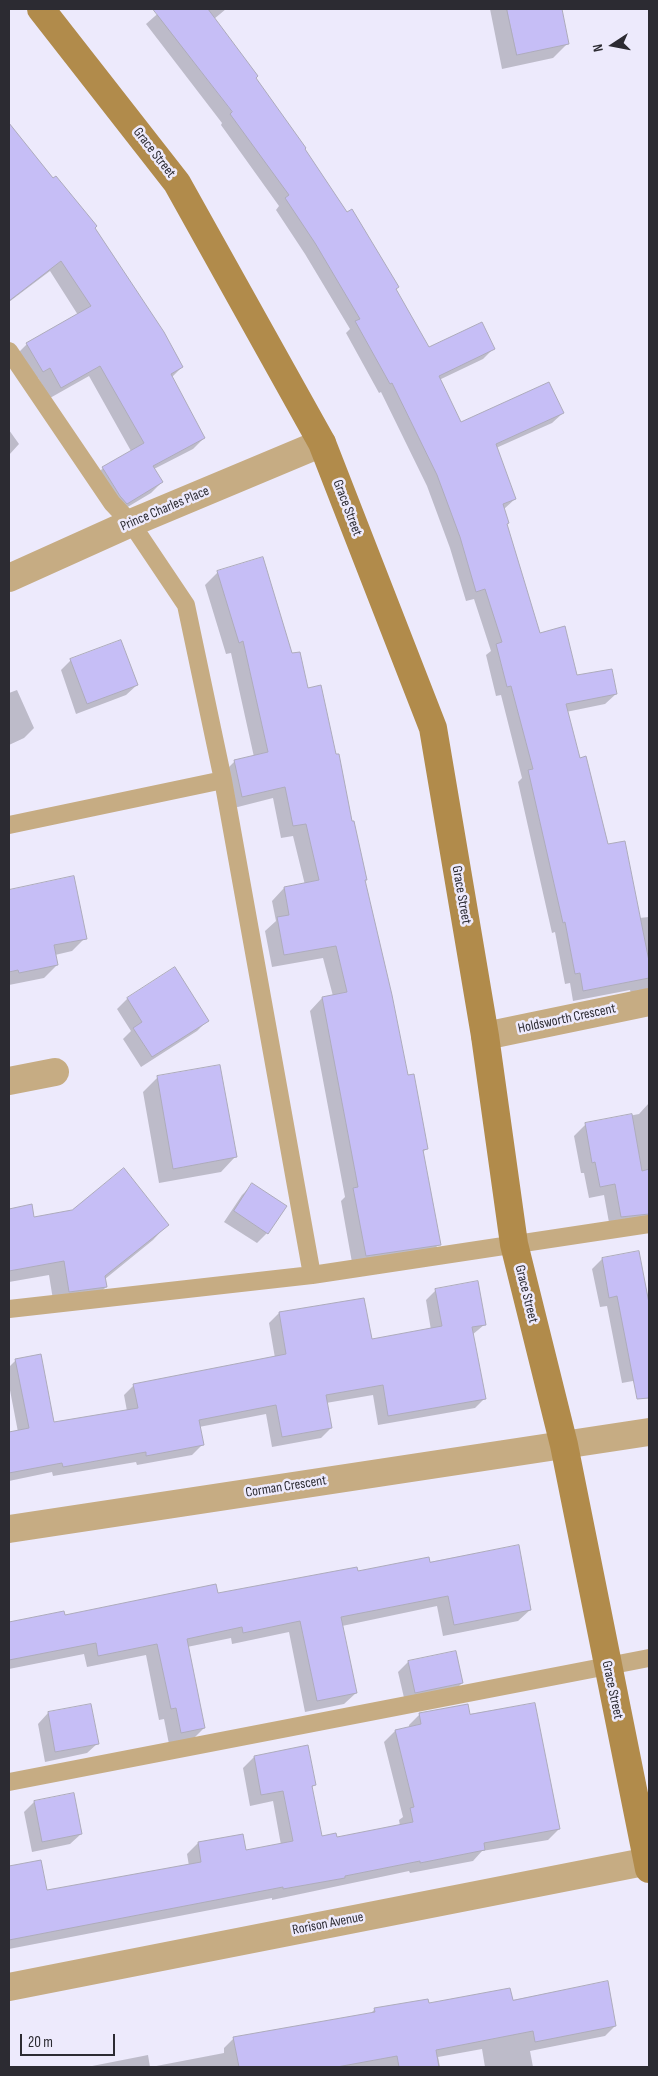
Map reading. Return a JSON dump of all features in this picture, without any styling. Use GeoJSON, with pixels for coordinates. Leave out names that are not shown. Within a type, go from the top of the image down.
{"type":"FeatureCollection","features":[{"type":"Feature","properties":{"kind":"street","name":"Grace Street"},"geometry":{"type":"LineString","coordinates":[[41,9],[177,183],[322,443],[433,728],[485,1036],[514,1244],[564,1445],[607,1666],[649,1864]]}},
{"type":"Feature","properties":{"kind":"street","name":"Prince Charles Place"},"geometry":{"type":"LineString","coordinates":[[9,578],[130,523],[322,443]]}},
{"type":"Feature","properties":{"kind":"street","name":"Holdsworth Crescent"},"geometry":{"type":"LineString","coordinates":[[485,1036],[649,1002]]}},
{"type":"Feature","properties":{"kind":"street"},"geometry":{"type":"LineString","coordinates":[[9,1081],[55,1072]]}},
{"type":"Feature","properties":{"kind":"street"},"geometry":{"type":"LineString","coordinates":[[564,1445],[649,1432]]}},
{"type":"Feature","properties":{"kind":"street","name":"Corman Crescent"},"geometry":{"type":"LineString","coordinates":[[9,1529],[564,1445]]}},
{"type":"Feature","properties":{"kind":"street","name":"Rorison Avenue"},"geometry":{"type":"LineString","coordinates":[[9,1987],[649,1864]]}},
{"type":"Feature","properties":{"kind":"lane"},"geometry":{"type":"LineString","coordinates":[[9,351],[112,503],[130,523],[186,605],[223,780],[312,1275]]}},
{"type":"Feature","properties":{"kind":"lane"},"geometry":{"type":"LineString","coordinates":[[9,825],[223,780]]}},
{"type":"Feature","properties":{"kind":"lane"},"geometry":{"type":"LineString","coordinates":[[9,1309],[312,1275],[649,1224]]}},
{"type":"Feature","properties":{"kind":"lane"},"geometry":{"type":"LineString","coordinates":[[9,1782],[649,1658]]}},
{"type":"Feature","properties":{"kind":"building"},"geometry":{"type":"Polygon","coordinates":[[[153,9],[208,9],[258,76],[256,78],[306,148],[347,212],[352,209],[399,287],[396,289],[429,347],[482,322],[495,349],[439,376],[461,422],[549,382],[564,413],[496,444],[516,499],[503,504],[509,523],[507,524],[540,633],[565,626],[577,675],[612,669],[617,694],[566,704],[580,758],[586,756],[608,844],[625,841],[649,961],[649,978],[583,991],[580,973],[575,974],[565,922],[563,923],[528,770],[533,769],[511,686],[507,687],[496,644],[502,642],[485,589],[476,592],[460,537],[437,475],[392,383],[390,384],[355,321],[360,319],[315,243],[285,198],[289,195],[230,114],[232,112],[153,9]]]}},
{"type":"Feature","properties":{"kind":"building"},"geometry":{"type":"Polygon","coordinates":[[[507,9],[562,9],[569,44],[517,55],[507,9]]]}},
{"type":"Feature","properties":{"kind":"building"},"geometry":{"type":"Polygon","coordinates":[[[9,123],[53,178],[56,176],[97,226],[95,228],[164,332],[183,367],[171,374],[205,438],[153,466],[163,482],[127,504],[102,467],[144,443],[100,366],[61,388],[50,368],[43,372],[26,343],[91,306],[61,261],[9,301],[9,123]]]}},
{"type":"Feature","properties":{"kind":"building"},"geometry":{"type":"Polygon","coordinates":[[[263,557],[292,653],[300,652],[308,688],[321,685],[336,754],[339,754],[408,1075],[414,1074],[428,1149],[423,1150],[441,1245],[366,1256],[353,1188],[358,1187],[322,997],[347,992],[336,946],[284,955],[277,917],[289,915],[284,887],[319,880],[306,824],[293,826],[285,787],[242,797],[234,760],[268,752],[243,641],[239,643],[217,571],[263,557]]]}},
{"type":"Feature","properties":{"kind":"building"},"geometry":{"type":"Polygon","coordinates":[[[121,640],[138,685],[87,704],[70,659],[121,640]]]}},
{"type":"Feature","properties":{"kind":"building"},"geometry":{"type":"Polygon","coordinates":[[[74,876],[87,939],[54,945],[58,965],[19,973],[18,970],[9,972],[9,890],[74,876]]]}},
{"type":"Feature","properties":{"kind":"building"},"geometry":{"type":"Polygon","coordinates":[[[175,967],[209,1021],[152,1057],[133,1028],[142,1022],[127,998],[175,967]]]}},
{"type":"Feature","properties":{"kind":"building"},"geometry":{"type":"Polygon","coordinates":[[[220,1065],[237,1157],[173,1169],[157,1076],[220,1065]]]}},
{"type":"Feature","properties":{"kind":"building"},"geometry":{"type":"Polygon","coordinates":[[[632,1114],[642,1171],[649,1169],[649,1214],[621,1217],[615,1184],[600,1187],[595,1162],[592,1163],[585,1123],[632,1114]]]}},
{"type":"Feature","properties":{"kind":"building"},"geometry":{"type":"Polygon","coordinates":[[[124,1168],[169,1225],[105,1276],[107,1287],[69,1292],[64,1261],[9,1271],[9,1209],[32,1204],[34,1217],[72,1210],[124,1168]]]}},
{"type":"Feature","properties":{"kind":"building"},"geometry":{"type":"Polygon","coordinates":[[[252,1183],[287,1206],[268,1234],[234,1211],[252,1183]]]}},
{"type":"Feature","properties":{"kind":"building"},"geometry":{"type":"Polygon","coordinates":[[[639,1251],[649,1303],[649,1398],[637,1399],[617,1296],[609,1298],[602,1258],[639,1251]]]}},
{"type":"Feature","properties":{"kind":"building"},"geometry":{"type":"Polygon","coordinates":[[[478,1281],[486,1325],[472,1327],[486,1399],[388,1416],[383,1385],[326,1395],[332,1428],[282,1437],[276,1405],[199,1420],[204,1445],[146,1456],[146,1452],[63,1467],[62,1463],[9,1473],[9,1432],[29,1428],[15,1359],[41,1354],[54,1422],[138,1408],[133,1384],[286,1354],[279,1312],[364,1298],[372,1339],[442,1326],[435,1289],[478,1281]]]}},
{"type":"Feature","properties":{"kind":"building"},"geometry":{"type":"Polygon","coordinates":[[[519,1545],[531,1610],[454,1625],[448,1596],[341,1617],[357,1693],[317,1701],[300,1621],[243,1633],[242,1627],[187,1639],[205,1728],[181,1733],[176,1708],[171,1709],[157,1644],[98,1656],[96,1643],[9,1660],[9,1622],[64,1611],[65,1615],[216,1584],[218,1593],[357,1567],[358,1571],[429,1557],[430,1562],[519,1545]]]}},
{"type":"Feature","properties":{"kind":"building"},"geometry":{"type":"Polygon","coordinates":[[[456,1651],[463,1683],[415,1693],[408,1661],[456,1651]]]}},
{"type":"Feature","properties":{"kind":"building"},"geometry":{"type":"Polygon","coordinates":[[[535,1703],[560,1829],[484,1843],[485,1850],[345,1876],[345,1878],[283,1889],[283,1887],[9,1940],[9,1866],[41,1860],[47,1890],[201,1862],[198,1842],[243,1834],[246,1850],[293,1841],[283,1791],[261,1795],[254,1756],[308,1745],[316,1785],[312,1786],[322,1836],[336,1833],[337,1837],[413,1822],[410,1808],[414,1807],[395,1730],[421,1724],[419,1713],[468,1704],[470,1714],[535,1703]]]}},
{"type":"Feature","properties":{"kind":"building"},"geometry":{"type":"Polygon","coordinates":[[[91,1704],[99,1744],[55,1752],[48,1712],[91,1704]]]}},
{"type":"Feature","properties":{"kind":"building"},"geometry":{"type":"Polygon","coordinates":[[[74,1793],[82,1834],[42,1842],[34,1801],[74,1793]]]}},
{"type":"Feature","properties":{"kind":"building"},"geometry":{"type":"Polygon","coordinates":[[[608,1981],[616,2026],[535,2042],[533,2031],[436,2050],[439,2067],[399,2067],[397,2056],[337,2067],[239,2067],[233,2037],[375,2012],[374,2008],[428,1999],[429,2003],[510,1988],[513,2000],[608,1981]]]}}]}
